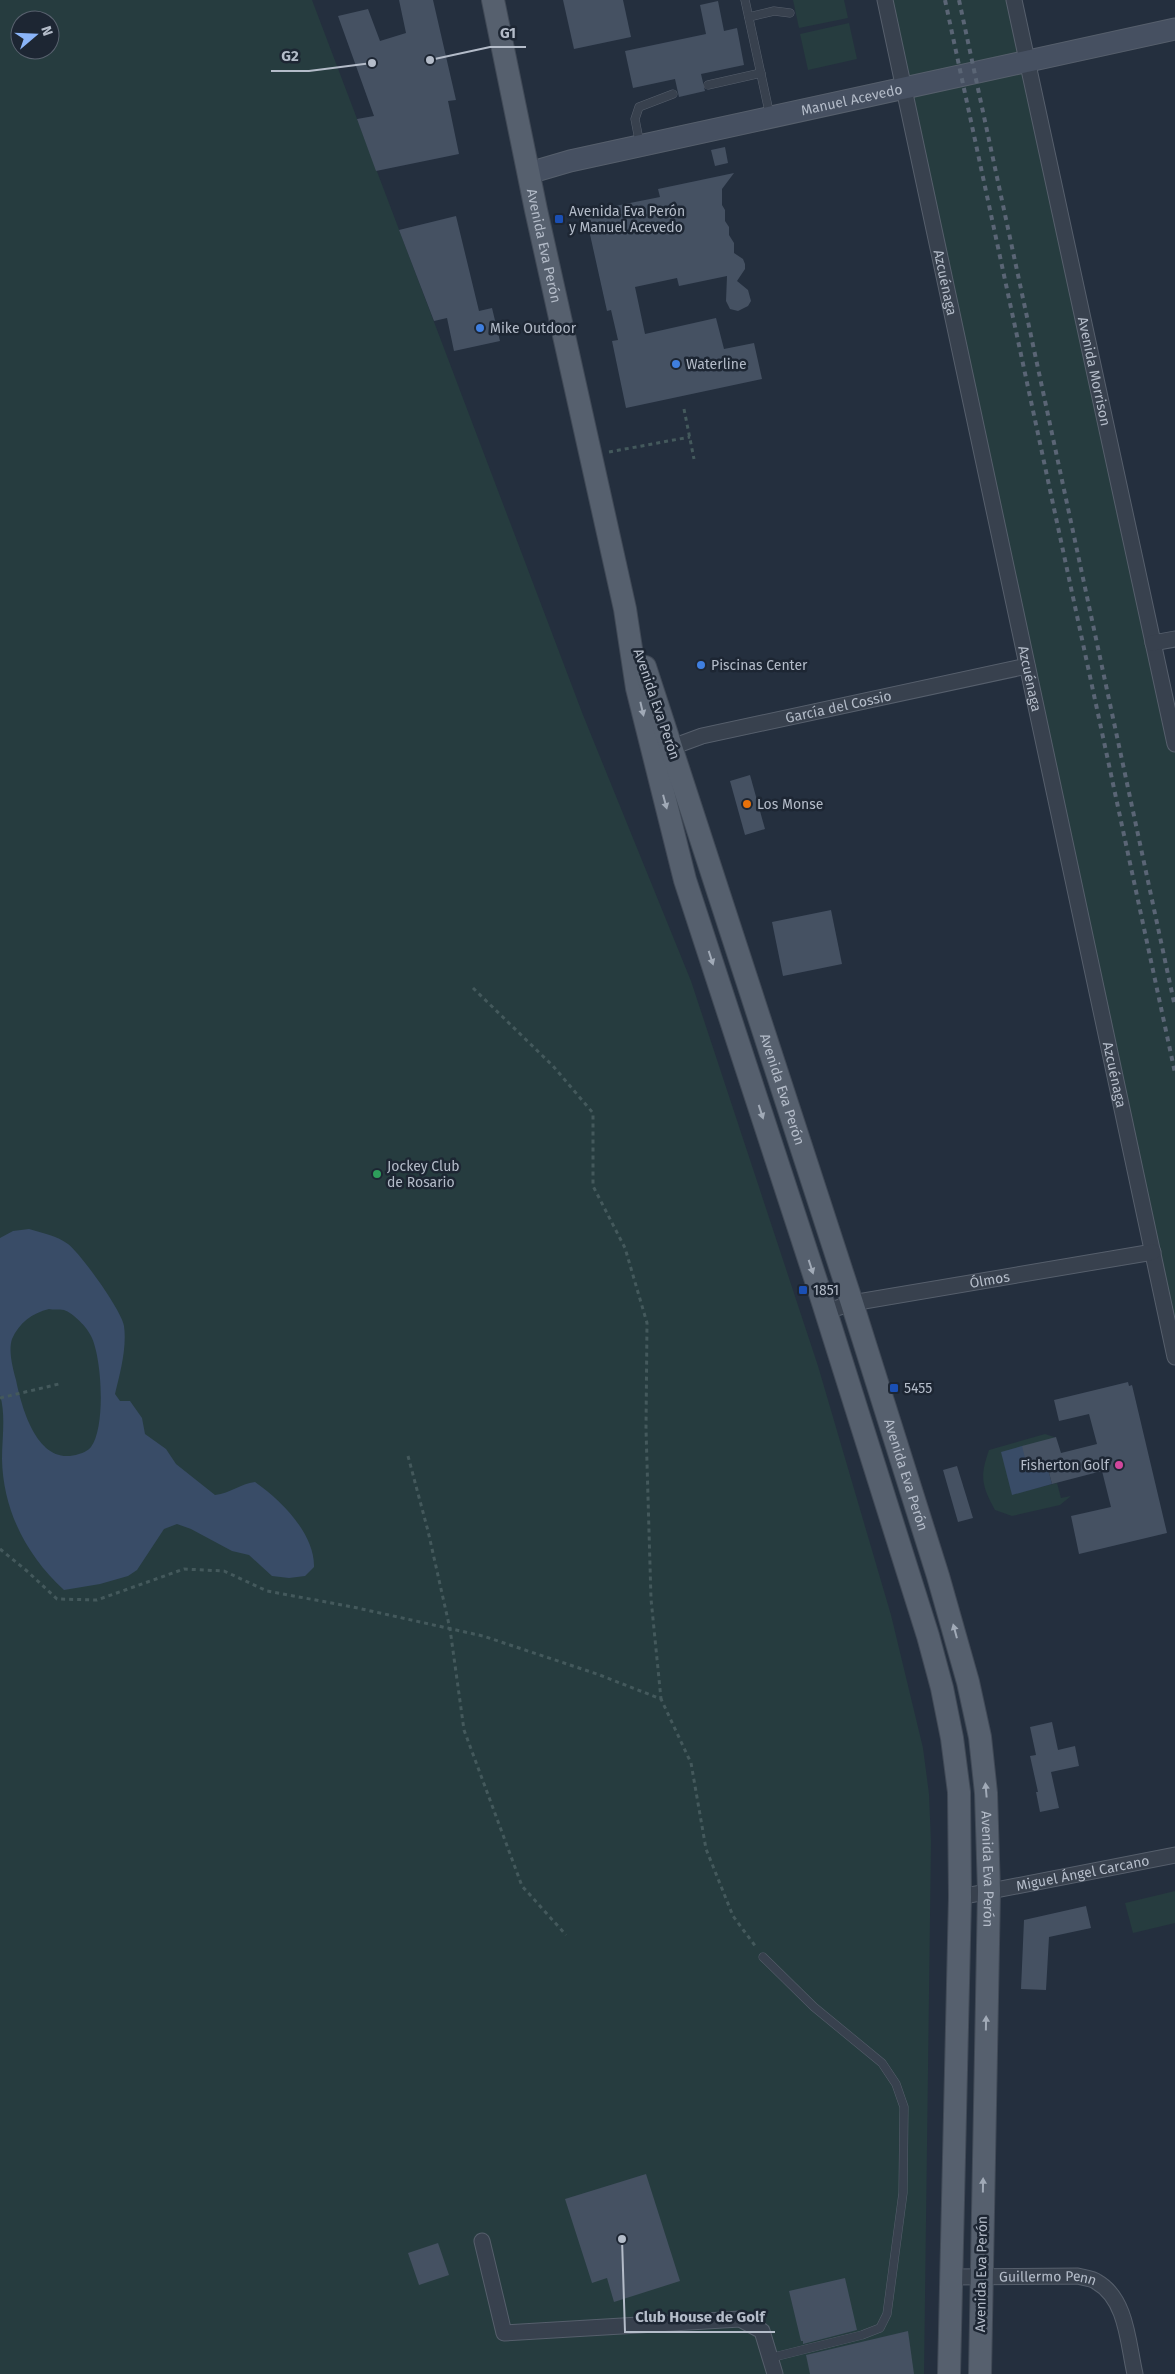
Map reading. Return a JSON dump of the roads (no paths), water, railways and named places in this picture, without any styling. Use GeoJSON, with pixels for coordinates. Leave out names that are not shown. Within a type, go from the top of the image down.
{"type":"FeatureCollection","features":[{"type":"Feature","properties":{"kind":"main road","name":"Avenida Eva Perón"},"geometry":{"type":"LineString","coordinates":[[493,0],[625,609],[662,751],[852,1303],[943,1592],[968,1682],[980,1737],[986,1793],[989,1891],[980,2374]]}},
{"type":"Feature","properties":{"kind":"main road","name":"Avenida Eva Perón"},"geometry":{"type":"LineString","coordinates":[[662,751],[685,880],[825,1312],[942,1688],[952,1738],[959,1792],[960,1897],[949,2374]]}},
{"type":"Feature","properties":{"kind":"street","name":"Azcuénaga"},"geometry":{"type":"LineString","coordinates":[[885,0],[1175,1357]]}},
{"type":"Feature","properties":{"kind":"street","name":"Avenida Morrison"},"geometry":{"type":"LineString","coordinates":[[1014,0],[1175,744]]}},
{"type":"Feature","properties":{"kind":"street","name":"Manuel Acevedo"},"geometry":{"type":"LineString","coordinates":[[529,173],[570,161],[1175,29]]}},
{"type":"Feature","properties":{"kind":"street"},"geometry":{"type":"LineString","coordinates":[[1153,643],[1175,639]]}},
{"type":"Feature","properties":{"kind":"street","name":"García del Cossio"},"geometry":{"type":"LineString","coordinates":[[662,751],[702,736],[1027,666]]}},
{"type":"Feature","properties":{"kind":"street","name":"Ólmos"},"geometry":{"type":"LineString","coordinates":[[825,1312],[852,1303],[1153,1252]]}},
{"type":"Feature","properties":{"kind":"street","name":"Miguel Ángel Carcano"},"geometry":{"type":"LineString","coordinates":[[960,1897],[1175,1855]]}},
{"type":"Feature","properties":{"kind":"street"},"geometry":{"type":"LineString","coordinates":[[482,2241],[504,2333],[740,2319],[762,2331],[775,2374]]}},
{"type":"Feature","properties":{"kind":"street","name":"Guillermo Penn"},"geometry":{"type":"LineString","coordinates":[[950,2277],[1078,2276],[1096,2281],[1111,2293],[1122,2314],[1135,2374]]}},
{"type":"Feature","properties":{"kind":"lane"},"geometry":{"type":"LineString","coordinates":[[745,0],[770,118]]}},
{"type":"Feature","properties":{"kind":"lane"},"geometry":{"type":"LineString","coordinates":[[748,17],[774,12],[790,13]]}},
{"type":"Feature","properties":{"kind":"lane"},"geometry":{"type":"LineString","coordinates":[[708,85],[761,73]]}},
{"type":"Feature","properties":{"kind":"lane"},"geometry":{"type":"LineString","coordinates":[[640,146],[635,119],[640,107],[672,94]]}},
{"type":"Feature","properties":{"kind":"lane"},"geometry":{"type":"LineString","coordinates":[[763,1957],[814,2007],[882,2063],[896,2084],[904,2106],[903,2192],[887,2314],[880,2328],[862,2335],[770,2358]]}},
{"type":"Feature","properties":{"kind":"water"},"geometry":{"type":"Polygon","coordinates":[[[29,1229],[55,1237],[68,1244],[82,1259],[109,1296],[124,1326],[124,1352],[115,1394],[120,1401],[130,1401],[142,1418],[145,1434],[166,1449],[176,1464],[215,1495],[255,1482],[275,1498],[295,1519],[309,1542],[314,1567],[305,1576],[289,1578],[272,1576],[249,1555],[232,1551],[191,1529],[177,1524],[164,1529],[137,1570],[128,1576],[100,1584],[64,1590],[51,1577],[28,1547],[20,1531],[12,1514],[3,1478],[3,1419],[0,1395],[0,1238],[13,1231],[29,1229]],[[49,1309],[32,1316],[18,1328],[11,1344],[12,1365],[23,1406],[34,1433],[53,1452],[65,1456],[79,1454],[91,1447],[99,1424],[101,1392],[98,1359],[91,1336],[83,1325],[68,1312],[49,1309]]]}},
{"type":"Feature","properties":{"kind":"water"},"geometry":{"type":"Polygon","coordinates":[[[1022,1446],[1046,1461],[1052,1484],[1012,1495],[1001,1452],[1022,1446]]]}},
{"type":"Feature","properties":{"kind":"railway"},"geometry":{"type":"LineString","coordinates":[[945,0],[1175,1073]]}},
{"type":"Feature","properties":{"kind":"railway"},"geometry":{"type":"LineString","coordinates":[[959,0],[1175,1007]]}},
{"type":"Feature","properties":{"kind":"place","name":"G1"},"geometry":{"type":"Point","coordinates":[430,60]}},
{"type":"Feature","properties":{"kind":"place","name":"G2"},"geometry":{"type":"Point","coordinates":[372,63]}},
{"type":"Feature","properties":{"kind":"place","name":"Avenida Eva Perón y Manuel Acevedo"},"geometry":{"type":"Point","coordinates":[559,219]}},
{"type":"Feature","properties":{"kind":"place","name":"Mike Outdoor"},"geometry":{"type":"Point","coordinates":[480,328]}},
{"type":"Feature","properties":{"kind":"place","name":"Waterline"},"geometry":{"type":"Point","coordinates":[676,364]}},
{"type":"Feature","properties":{"kind":"place","name":"Piscinas Center"},"geometry":{"type":"Point","coordinates":[701,665]}},
{"type":"Feature","properties":{"kind":"place","name":"Los Monse"},"geometry":{"type":"Point","coordinates":[747,804]}},
{"type":"Feature","properties":{"kind":"place","name":"Jockey Club de Rosario"},"geometry":{"type":"Point","coordinates":[377,1174]}},
{"type":"Feature","properties":{"kind":"place","name":"1851"},"geometry":{"type":"Point","coordinates":[803,1290]}},
{"type":"Feature","properties":{"kind":"place","name":"5455"},"geometry":{"type":"Point","coordinates":[894,1388]}},
{"type":"Feature","properties":{"kind":"place","name":"Fisherton Golf"},"geometry":{"type":"Point","coordinates":[1119,1465]}},
{"type":"Feature","properties":{"kind":"place","name":"Club House de Golf"},"geometry":{"type":"Point","coordinates":[622,2239]}}]}
